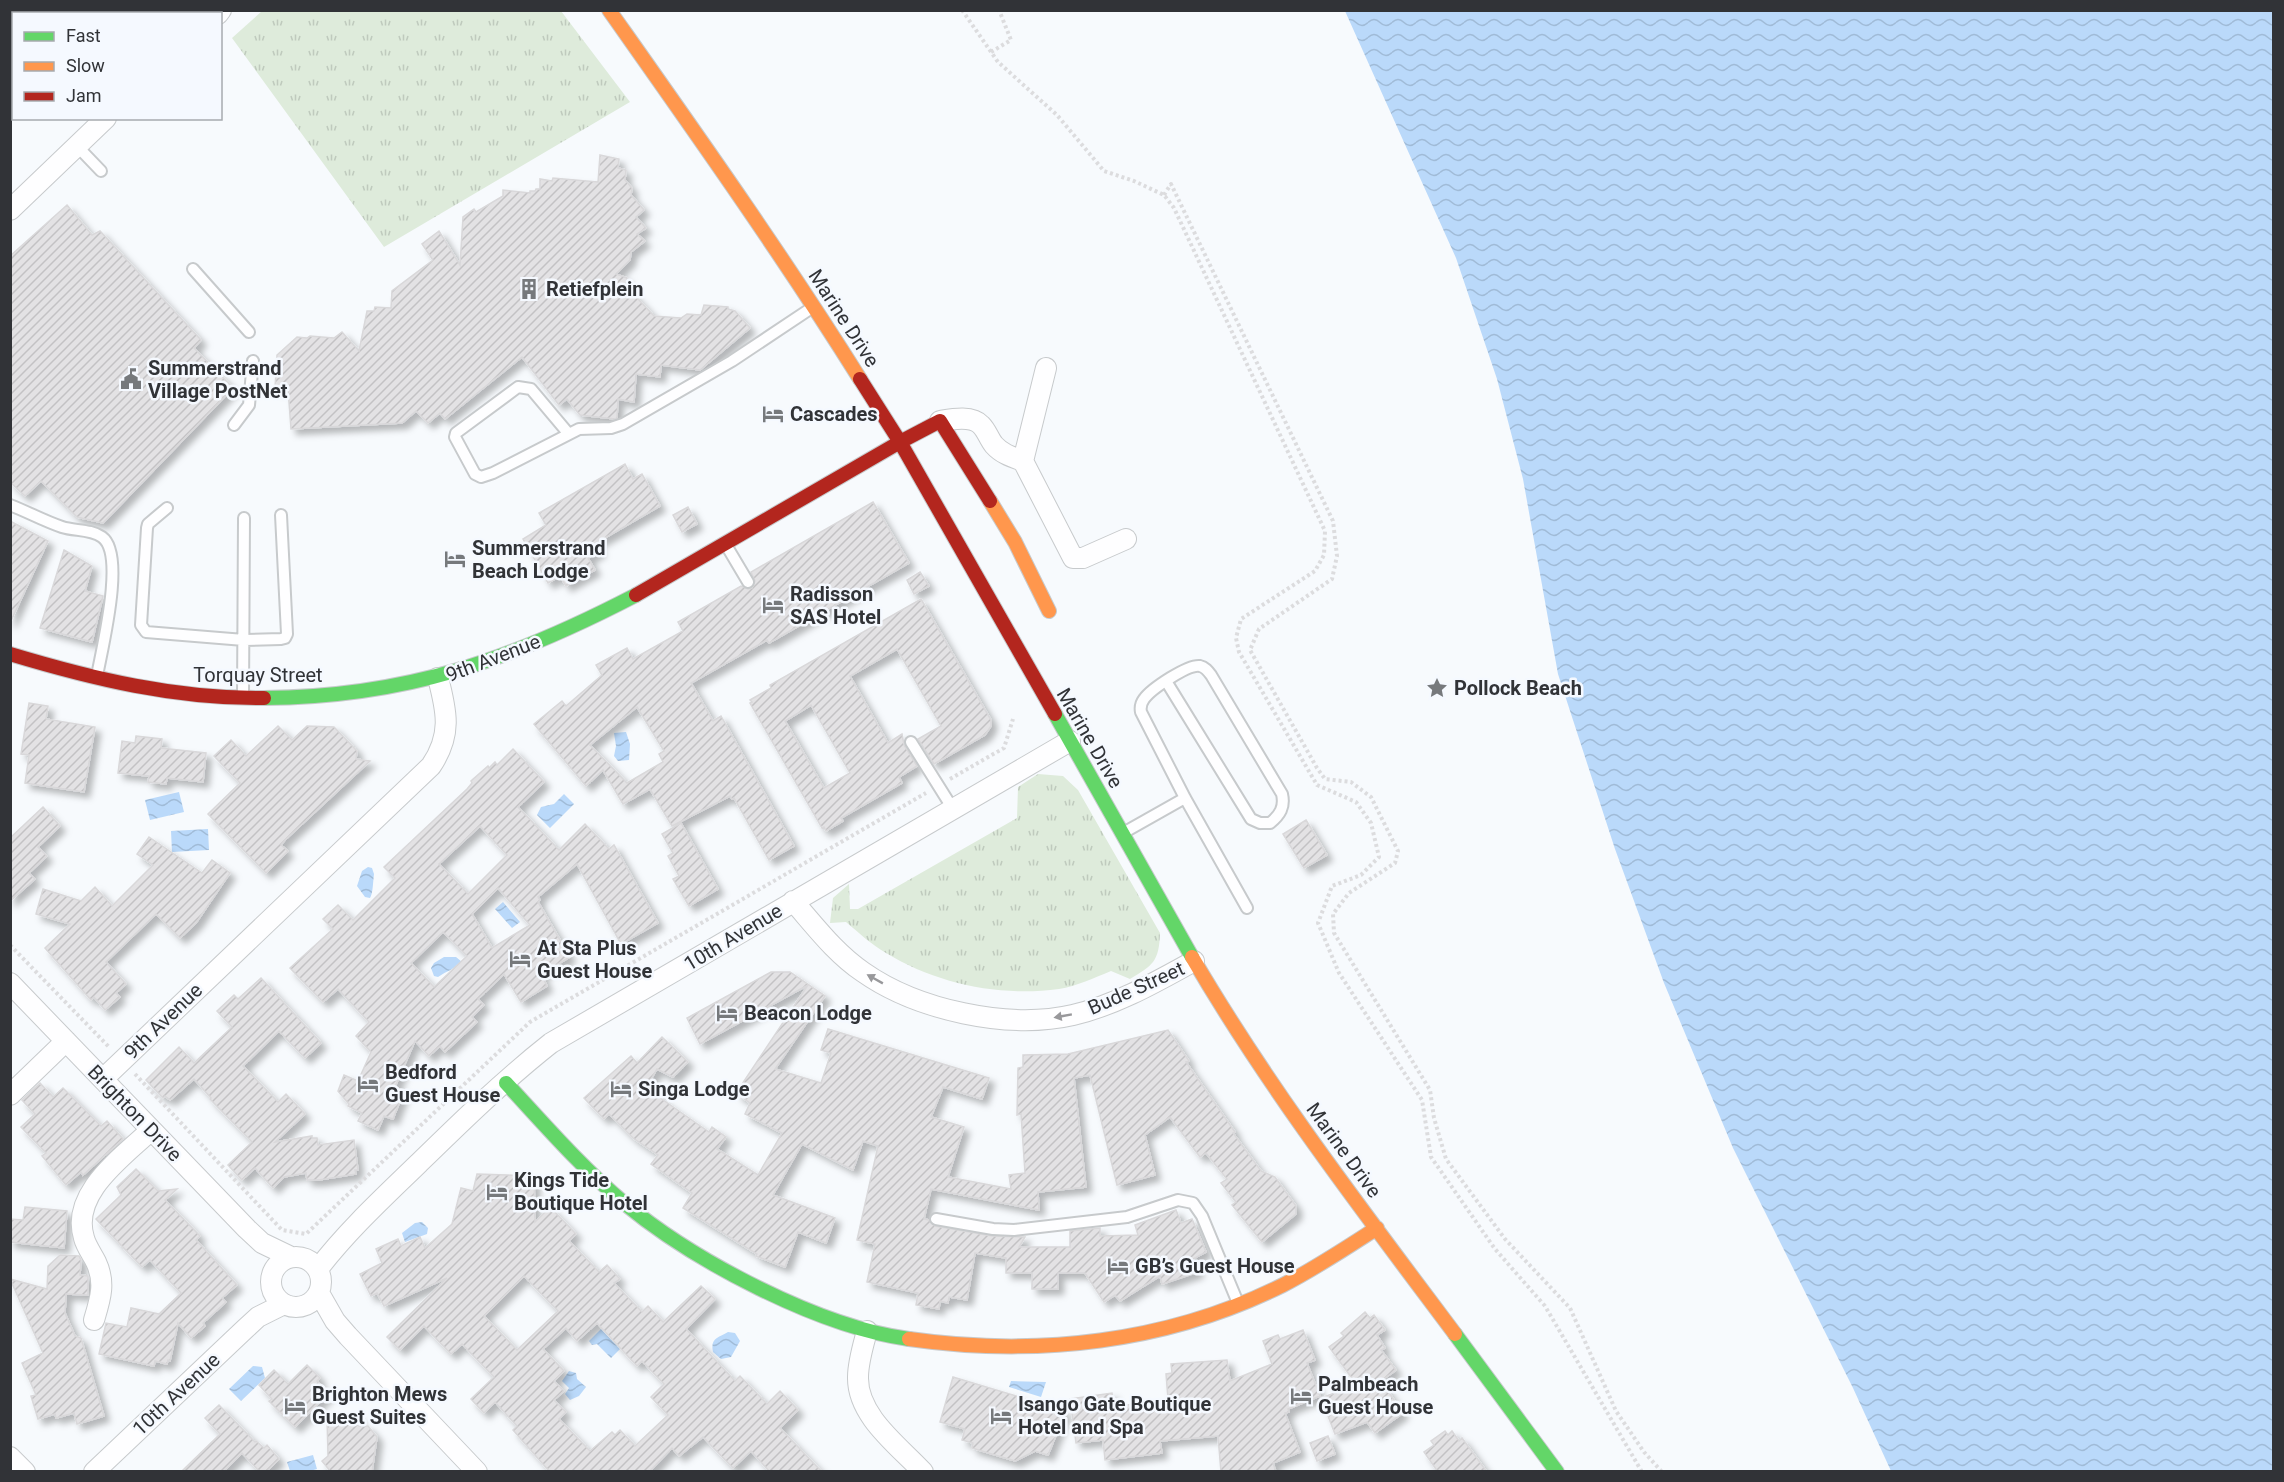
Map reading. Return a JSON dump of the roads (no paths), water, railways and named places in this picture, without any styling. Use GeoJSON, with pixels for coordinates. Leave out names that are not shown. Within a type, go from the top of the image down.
{"type":"FeatureCollection","features":[{"type":"Feature","properties":{"kind":"street","name":"Marine Drive"},"geometry":{"type":"LineString","coordinates":[[616,13],[814,306],[900,442],[1194,961],[1285,1102],[1557,1472]]}},
{"type":"Feature","properties":{"kind":"street"},"geometry":{"type":"LineString","coordinates":[[14,198],[77,146],[104,120]]}},
{"type":"Feature","properties":{"kind":"street"},"geometry":{"type":"LineString","coordinates":[[1023,461],[1046,368]]}},
{"type":"Feature","properties":{"kind":"street"},"geometry":{"type":"LineString","coordinates":[[1049,611],[1015,542],[940,421],[953,419],[975,421],[982,425],[993,444],[1002,452],[1023,461],[1073,558],[1083,558],[1126,539]]}},
{"type":"Feature","properties":{"kind":"street","name":"9th Avenue"},"geometry":{"type":"LineString","coordinates":[[103,1079],[431,766],[440,751],[447,728],[445,702],[438,678],[497,658],[571,627],[640,593],[940,421]]}},
{"type":"Feature","properties":{"kind":"street","name":"Torquay Street"},"geometry":{"type":"LineString","coordinates":[[10,654],[97,679],[181,694],[243,698],[337,694],[438,678]]}},
{"type":"Feature","properties":{"kind":"street","name":"10th Avenue"},"geometry":{"type":"LineString","coordinates":[[94,1472],[282,1294],[278,1264],[305,1262],[341,1239],[530,1059],[572,1029],[671,974],[793,900],[936,826],[953,809],[1070,741]]}},
{"type":"Feature","properties":{"kind":"street","name":"Bude Street"},"geometry":{"type":"LineString","coordinates":[[793,900],[837,951],[870,976],[930,1005],[966,1013],[1001,1012],[1044,1019],[1075,1014],[1120,999],[1194,961]]}},
{"type":"Feature","properties":{"kind":"street","name":"Brighton Drive"},"geometry":{"type":"LineString","coordinates":[[10,983],[262,1243],[305,1262]]}},
{"type":"Feature","properties":{"kind":"street"},"geometry":{"type":"LineString","coordinates":[[10,1095],[66,1041]]}},
{"type":"Feature","properties":{"kind":"street"},"geometry":{"type":"LineString","coordinates":[[506,1083],[580,1162],[624,1203],[655,1225],[717,1265],[756,1285],[867,1331],[948,1343],[1013,1347],[1056,1346],[1147,1334],[1240,1306],[1317,1268],[1377,1228]]}},
{"type":"Feature","properties":{"kind":"street"},"geometry":{"type":"LineString","coordinates":[[94,1320],[101,1295],[102,1281],[100,1270],[84,1239],[83,1211],[88,1197],[101,1179],[151,1130]]}},
{"type":"Feature","properties":{"kind":"street"},"geometry":{"type":"LineString","coordinates":[[262,1243],[282,1294],[335,1321]]}},
{"type":"Feature","properties":{"kind":"street"},"geometry":{"type":"LineString","coordinates":[[282,1294],[313,1301],[319,1293],[321,1284],[305,1262]]}},
{"type":"Feature","properties":{"kind":"street"},"geometry":{"type":"LineString","coordinates":[[319,1293],[335,1321],[477,1472]]}},
{"type":"Feature","properties":{"kind":"street"},"geometry":{"type":"LineString","coordinates":[[867,1331],[858,1379],[863,1401],[882,1429],[923,1472]]}},
{"type":"Feature","properties":{"kind":"street"},"geometry":{"type":"LineString","coordinates":[[10,1457],[25,1472]]}},
{"type":"Feature","properties":{"kind":"lane"},"geometry":{"type":"LineString","coordinates":[[77,146],[101,171]]}},
{"type":"Feature","properties":{"kind":"lane"},"geometry":{"type":"LineString","coordinates":[[193,269],[249,332]]}},
{"type":"Feature","properties":{"kind":"lane"},"geometry":{"type":"LineString","coordinates":[[568,434],[531,389],[518,387],[456,433],[455,437],[471,471],[476,476],[481,477],[493,473],[568,434],[586,428],[611,428],[622,424],[732,361],[814,306]]}},
{"type":"Feature","properties":{"kind":"lane"},"geometry":{"type":"LineString","coordinates":[[234,425],[249,405],[253,361]]}},
{"type":"Feature","properties":{"kind":"lane"},"geometry":{"type":"LineString","coordinates":[[10,506],[64,527],[98,534],[109,544],[112,558],[111,592],[97,679]]}},
{"type":"Feature","properties":{"kind":"lane"},"geometry":{"type":"LineString","coordinates":[[167,507],[148,524],[147,528],[141,625],[143,629],[146,632],[244,640],[281,639],[287,634],[281,515]]}},
{"type":"Feature","properties":{"kind":"lane"},"geometry":{"type":"LineString","coordinates":[[243,698],[244,518]]}},
{"type":"Feature","properties":{"kind":"lane"},"geometry":{"type":"LineString","coordinates":[[724,543],[748,582]]}},
{"type":"Feature","properties":{"kind":"lane"},"geometry":{"type":"LineString","coordinates":[[1166,681],[1254,822],[1270,823],[1282,809],[1282,794],[1205,668],[1195,666],[1166,681],[1147,695],[1140,708],[1185,798],[1247,908]]}},
{"type":"Feature","properties":{"kind":"lane"},"geometry":{"type":"LineString","coordinates":[[911,742],[953,809]]}},
{"type":"Feature","properties":{"kind":"lane"},"geometry":{"type":"LineString","coordinates":[[1122,833],[1185,798]]}},
{"type":"Feature","properties":{"kind":"lane"},"geometry":{"type":"LineString","coordinates":[[936,1219],[993,1229],[1014,1230],[1126,1217],[1178,1200],[1193,1203],[1202,1216],[1240,1306]]}},
{"type":"Feature","properties":{"kind":"water"},"geometry":{"type":"Polygon","coordinates":[[[1345,11],[2273,11],[2273,1471],[1891,1471],[1853,1388],[1733,1148],[1664,983],[1615,849],[1558,674],[1523,479],[1497,379],[1456,258],[1345,11]]]}},
{"type":"Feature","properties":{"kind":"water"},"geometry":{"type":"Polygon","coordinates":[[[626,732],[630,744],[629,760],[618,761],[614,756],[616,746],[614,733],[626,732]]]}},
{"type":"Feature","properties":{"kind":"water"},"geometry":{"type":"Polygon","coordinates":[[[179,792],[184,812],[150,820],[145,800],[179,792]]]}},
{"type":"Feature","properties":{"kind":"water"},"geometry":{"type":"Polygon","coordinates":[[[564,794],[574,804],[550,828],[537,815],[541,807],[554,804],[564,794]]]}},
{"type":"Feature","properties":{"kind":"water"},"geometry":{"type":"Polygon","coordinates":[[[208,829],[209,850],[172,852],[171,831],[208,829]]]}},
{"type":"Feature","properties":{"kind":"water"},"geometry":{"type":"Polygon","coordinates":[[[368,867],[372,868],[374,874],[370,898],[365,897],[357,886],[362,871],[368,867]]]}},
{"type":"Feature","properties":{"kind":"water"},"geometry":{"type":"Polygon","coordinates":[[[503,902],[520,922],[512,928],[495,909],[503,902]]]}},
{"type":"Feature","properties":{"kind":"water"},"geometry":{"type":"Polygon","coordinates":[[[444,957],[456,957],[462,962],[438,977],[434,976],[431,968],[434,963],[444,957]]]}},
{"type":"Feature","properties":{"kind":"water"},"geometry":{"type":"Polygon","coordinates":[[[422,1222],[428,1228],[427,1234],[405,1242],[402,1233],[415,1223],[422,1222]]]}},
{"type":"Feature","properties":{"kind":"water"},"geometry":{"type":"Polygon","coordinates":[[[601,1329],[620,1349],[611,1358],[597,1344],[592,1345],[589,1341],[601,1329]]]}},
{"type":"Feature","properties":{"kind":"water"},"geometry":{"type":"Polygon","coordinates":[[[728,1332],[735,1333],[740,1341],[731,1357],[721,1359],[713,1352],[713,1344],[716,1339],[728,1332]]]}},
{"type":"Feature","properties":{"kind":"water"},"geometry":{"type":"Polygon","coordinates":[[[253,1366],[262,1367],[265,1378],[241,1401],[229,1389],[253,1366]]]}},
{"type":"Feature","properties":{"kind":"water"},"geometry":{"type":"Polygon","coordinates":[[[569,1371],[576,1373],[577,1379],[586,1387],[579,1396],[570,1400],[565,1394],[569,1388],[562,1381],[569,1371]]]}},
{"type":"Feature","properties":{"kind":"water"},"geometry":{"type":"Polygon","coordinates":[[[1011,1381],[1046,1382],[1041,1397],[1009,1387],[1011,1381]]]}},
{"type":"Feature","properties":{"kind":"water"},"geometry":{"type":"Polygon","coordinates":[[[313,1455],[317,1469],[290,1471],[287,1462],[313,1455]]]}},
{"type":"Feature","properties":{"kind":"place","name":"Retiefplein"},"geometry":{"type":"Point","coordinates":[529,289]}},
{"type":"Feature","properties":{"kind":"place","name":"Summerstrand Village PostNet"},"geometry":{"type":"Point","coordinates":[131,379]}},
{"type":"Feature","properties":{"kind":"place","name":"Cascades"},"geometry":{"type":"Point","coordinates":[773,414]}},
{"type":"Feature","properties":{"kind":"place","name":"Summerstrand Beach Lodge"},"geometry":{"type":"Point","coordinates":[455,559]}},
{"type":"Feature","properties":{"kind":"place","name":"Radisson SAS Hotel"},"geometry":{"type":"Point","coordinates":[773,605]}},
{"type":"Feature","properties":{"kind":"place","name":"Pollock Beach"},"geometry":{"type":"Point","coordinates":[1437,688]}},
{"type":"Feature","properties":{"kind":"place","name":"At Sta Plus Guest House"},"geometry":{"type":"Point","coordinates":[520,959]}},
{"type":"Feature","properties":{"kind":"place","name":"Beacon Lodge"},"geometry":{"type":"Point","coordinates":[727,1013]}},
{"type":"Feature","properties":{"kind":"place","name":"Bedford Guest House"},"geometry":{"type":"Point","coordinates":[368,1084]}},
{"type":"Feature","properties":{"kind":"place","name":"Singa Lodge"},"geometry":{"type":"Point","coordinates":[621,1089]}},
{"type":"Feature","properties":{"kind":"place","name":"Kings Tide Boutique Hotel"},"geometry":{"type":"Point","coordinates":[497,1192]}},
{"type":"Feature","properties":{"kind":"place","name":"GB’s Guest House"},"geometry":{"type":"Point","coordinates":[1118,1266]}},
{"type":"Feature","properties":{"kind":"place","name":"Palmbeach Guest House"},"geometry":{"type":"Point","coordinates":[1301,1396]}},
{"type":"Feature","properties":{"kind":"place","name":"Brighton Mews Guest Suites"},"geometry":{"type":"Point","coordinates":[295,1406]}},
{"type":"Feature","properties":{"kind":"place","name":"Isango Gate Boutique Hotel and Spa"},"geometry":{"type":"Point","coordinates":[1001,1416]}}]}
